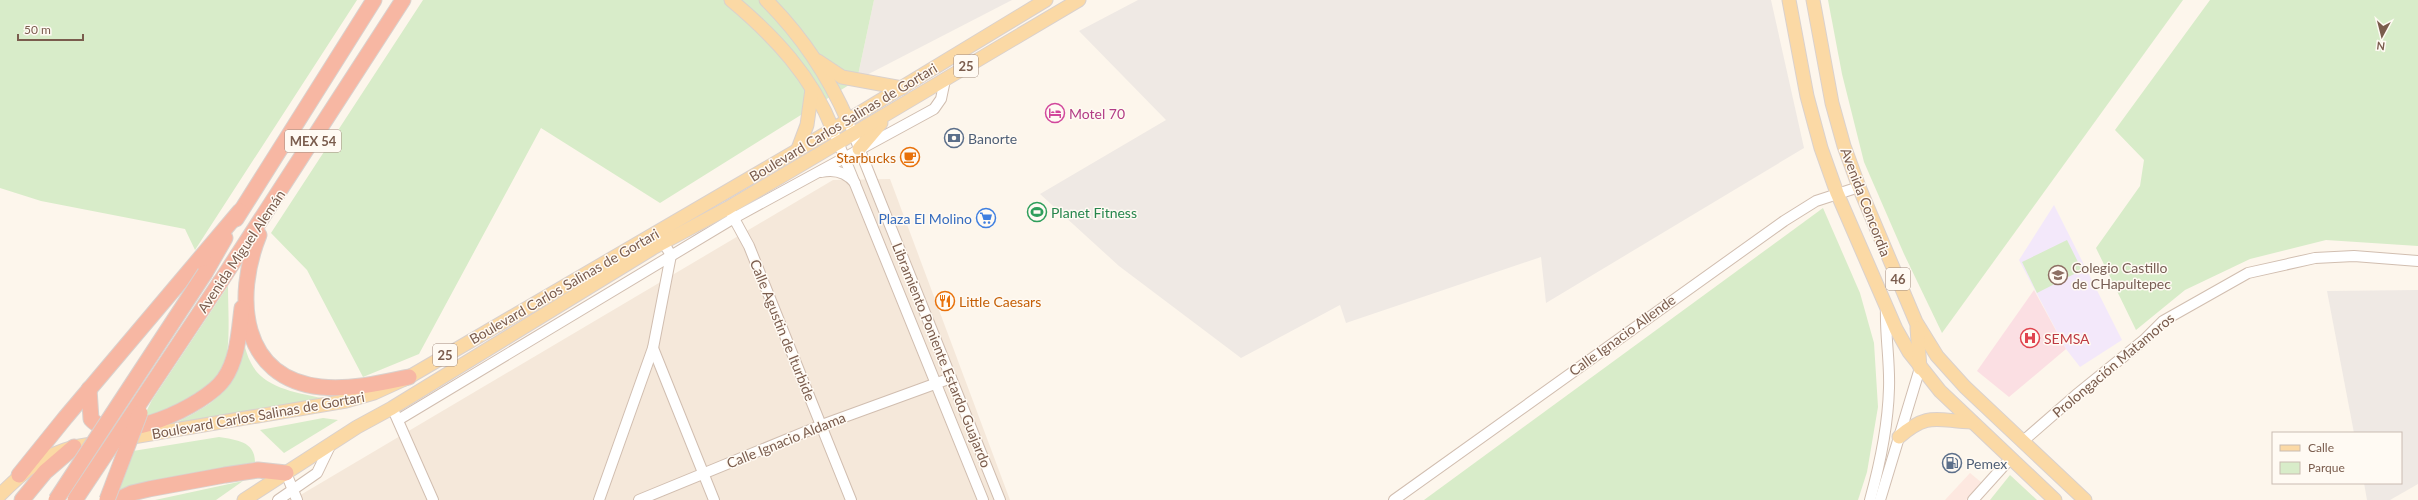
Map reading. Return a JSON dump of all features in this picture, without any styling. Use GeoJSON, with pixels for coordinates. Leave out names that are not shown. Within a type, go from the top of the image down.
{"type":"FeatureCollection","features":[{"type":"Feature","properties":{"kind":"highway","name":"Avenida Miguel Alemán"},"geometry":{"type":"LineString","coordinates":[[56,500],[205,273],[240,210],[374,0]]}},
{"type":"Feature","properties":{"kind":"highway","name":"Avenida Miguel Alemán"},"geometry":{"type":"LineString","coordinates":[[75,500],[274,201],[403,0]]}},
{"type":"Feature","properties":{"kind":"highway"},"geometry":{"type":"LineString","coordinates":[[90,389],[88,406],[91,419],[106,428],[121,428],[152,422],[195,404],[223,381],[232,364],[252,253],[274,201]]}},
{"type":"Feature","properties":{"kind":"highway"},"geometry":{"type":"LineString","coordinates":[[19,475],[240,210]]}},
{"type":"Feature","properties":{"kind":"highway"},"geometry":{"type":"LineString","coordinates":[[245,291],[248,320],[256,348],[270,365],[293,380],[321,387],[335,387],[381,383],[409,377]]}},
{"type":"Feature","properties":{"kind":"highway"},"geometry":{"type":"LineString","coordinates":[[107,500],[148,392]]}},
{"type":"Feature","properties":{"kind":"highway"},"geometry":{"type":"LineString","coordinates":[[22,500],[45,472],[74,447]]}},
{"type":"Feature","properties":{"kind":"highway"},"geometry":{"type":"LineString","coordinates":[[117,500],[148,489],[252,471],[286,473]]}},
{"type":"Feature","properties":{"kind":"main road"},"geometry":{"type":"LineString","coordinates":[[731,0],[775,40],[797,65],[812,89],[833,130]]}},
{"type":"Feature","properties":{"kind":"main road"},"geometry":{"type":"LineString","coordinates":[[766,0],[782,16],[816,60],[848,121]]}},
{"type":"Feature","properties":{"kind":"main road","name":"Boulevard Carlos Salinas de Gortari"},"geometry":{"type":"LineString","coordinates":[[1,494],[19,475],[52,453],[74,447],[346,401],[374,393],[409,377],[798,149],[833,130],[1046,0]]}},
{"type":"Feature","properties":{"kind":"main road","name":"Boulevard Carlos Salinas de Gortari"},"geometry":{"type":"LineString","coordinates":[[244,500],[330,446],[357,427],[395,414],[663,242],[731,213],[839,143],[1079,0]]}},
{"type":"Feature","properties":{"kind":"main road","name":"Avenida Concordia"},"geometry":{"type":"LineString","coordinates":[[1789,0],[1807,96],[1821,148],[1837,193],[1886,305],[1906,346],[1920,368],[1972,422],[2055,500]]}},
{"type":"Feature","properties":{"kind":"main road","name":"Avenida Concordia"},"geometry":{"type":"LineString","coordinates":[[1813,0],[1832,103],[1844,146],[1858,187],[1916,322],[1937,356],[1965,387],[2085,500]]}},
{"type":"Feature","properties":{"kind":"main road"},"geometry":{"type":"LineString","coordinates":[[816,60],[842,76],[902,88]]}},
{"type":"Feature","properties":{"kind":"main road"},"geometry":{"type":"LineString","coordinates":[[798,149],[807,125],[812,89]]}},
{"type":"Feature","properties":{"kind":"main road"},"geometry":{"type":"LineString","coordinates":[[859,149],[874,129],[902,105]]}},
{"type":"Feature","properties":{"kind":"main road"},"geometry":{"type":"LineString","coordinates":[[1916,322],[1920,368]]}},
{"type":"Feature","properties":{"kind":"main road"},"geometry":{"type":"LineString","coordinates":[[1899,437],[1912,425],[1928,419],[1972,422]]}},
{"type":"Feature","properties":{"kind":"main road"},"geometry":{"type":"LineString","coordinates":[[2010,459],[2021,453],[2030,455],[2076,500]]}},
{"type":"Feature","properties":{"kind":"street"},"geometry":{"type":"LineString","coordinates":[[433,500],[395,414],[672,255],[731,213],[814,174],[934,109],[941,99],[945,80]]}},
{"type":"Feature","properties":{"kind":"street","name":"Libramiento Poniente Estardo Guajardo"},"geometry":{"type":"LineString","coordinates":[[848,121],[998,497]]}},
{"type":"Feature","properties":{"kind":"street","name":"Libramiento Poniente Estardo Guajardo"},"geometry":{"type":"LineString","coordinates":[[833,130],[856,183],[934,383],[982,500]]}},
{"type":"Feature","properties":{"kind":"street"},"geometry":{"type":"LineString","coordinates":[[814,174],[831,171],[849,176],[856,183]]}},
{"type":"Feature","properties":{"kind":"street","name":"Calle Ignacio Allende"},"geometry":{"type":"LineString","coordinates":[[1394,500],[1778,225],[1816,201],[1858,187]]}},
{"type":"Feature","properties":{"kind":"street","name":"Calle Agustin de Iturbide"},"geometry":{"type":"LineString","coordinates":[[731,213],[749,246],[852,500]]}},
{"type":"Feature","properties":{"kind":"street"},"geometry":{"type":"LineString","coordinates":[[599,500],[653,348],[672,255],[663,242]]}},
{"type":"Feature","properties":{"kind":"street","name":"Prolongación Matamoros"},"geometry":{"type":"LineString","coordinates":[[2022,442],[2076,395],[2144,340],[2163,321],[2248,273],[2315,258],[2354,256],[2418,261]]}},
{"type":"Feature","properties":{"kind":"street"},"geometry":{"type":"LineString","coordinates":[[1870,500],[1880,460],[1887,413],[1889,387],[1886,305]]}},
{"type":"Feature","properties":{"kind":"street"},"geometry":{"type":"LineString","coordinates":[[653,348],[714,500]]}},
{"type":"Feature","properties":{"kind":"street"},"geometry":{"type":"LineString","coordinates":[[1880,500],[1920,368]]}},
{"type":"Feature","properties":{"kind":"street","name":"Calle Ignacio Aldama"},"geometry":{"type":"LineString","coordinates":[[639,500],[822,425],[951,378]]}},
{"type":"Feature","properties":{"kind":"street"},"geometry":{"type":"LineString","coordinates":[[278,500],[295,496],[317,473],[330,446]]}},
{"type":"Feature","properties":{"kind":"street"},"geometry":{"type":"LineString","coordinates":[[1973,500],[2010,459]]}},
{"type":"Feature","properties":{"kind":"street"},"geometry":{"type":"LineString","coordinates":[[286,473],[295,496]]}},
{"type":"Feature","properties":{"kind":"street"},"geometry":{"type":"LineString","coordinates":[[982,500],[998,497]]}},
{"type":"Feature","properties":{"kind":"shaded area"},"geometry":{"type":"Polygon","coordinates":[[[874,0],[1012,0],[857,80],[874,0]]]}},
{"type":"Feature","properties":{"kind":"shaded area"},"geometry":{"type":"Polygon","coordinates":[[[1138,0],[1771,0],[1804,148],[1546,303],[1541,257],[1346,323],[1340,305],[1241,358],[1119,266],[1040,194],[1166,120],[1079,31],[1138,0]]]}},
{"type":"Feature","properties":{"kind":"shaded area"},"geometry":{"type":"Polygon","coordinates":[[[890,179],[1010,500],[292,500],[833,180],[890,179]]]}},
{"type":"Feature","properties":{"kind":"shaded area","name":"Colegio Castillo de CHapultepec"},"geometry":{"type":"Polygon","coordinates":[[[2054,205],[2122,340],[2080,367],[2066,349],[2019,260],[2054,205]]]}},
{"type":"Feature","properties":{"kind":"shaded area","name":"SEMSA"},"geometry":{"type":"Polygon","coordinates":[[[2034,290],[2066,349],[2009,397],[1977,371],[2034,290]]]}},
{"type":"Feature","properties":{"kind":"shaded area"},"geometry":{"type":"Polygon","coordinates":[[[2418,290],[2418,484],[2390,500],[2367,500],[2364,484],[2402,484],[2402,432],[2354,432],[2327,291],[2418,290]]]}},
{"type":"Feature","properties":{"kind":"shaded area"},"geometry":{"type":"Polygon","coordinates":[[[1970,473],[1982,483],[1966,500],[1945,500],[1970,473]]]}},
{"type":"Feature","properties":{"kind":"green space"},"geometry":{"type":"Polygon","coordinates":[[[0,0],[357,0],[195,250],[185,229],[41,201],[0,188],[0,0]]]}},
{"type":"Feature","properties":{"kind":"green space"},"geometry":{"type":"Polygon","coordinates":[[[423,0],[874,0],[857,80],[660,203],[541,128],[419,354],[363,377],[307,270],[271,233],[423,0]]]}},
{"type":"Feature","properties":{"kind":"green space"},"geometry":{"type":"Polygon","coordinates":[[[1828,0],[2183,0],[1942,333],[1904,254],[1864,162],[1842,74],[1828,0]]]}},
{"type":"Feature","properties":{"kind":"green space"},"geometry":{"type":"Polygon","coordinates":[[[2210,0],[2418,0],[2418,246],[2326,240],[2250,259],[2185,290],[2136,330],[2096,248],[2140,186],[2144,160],[2115,130],[2210,0]]]}},
{"type":"Feature","properties":{"kind":"green space"},"geometry":{"type":"Polygon","coordinates":[[[1823,208],[1860,293],[1874,343],[1878,407],[1867,472],[1858,500],[1424,500],[1823,208]]]}},
{"type":"Feature","properties":{"kind":"green space"},"geometry":{"type":"Polygon","coordinates":[[[2067,240],[2082,270],[2037,293],[2022,262],[2067,240]]]}},
{"type":"Feature","properties":{"kind":"green space"},"geometry":{"type":"Polygon","coordinates":[[[228,286],[229,329],[227,354],[223,367],[216,378],[194,397],[168,410],[143,418],[152,400],[228,286]]]}},
{"type":"Feature","properties":{"kind":"green space"},"geometry":{"type":"Polygon","coordinates":[[[243,339],[251,363],[264,378],[272,384],[302,394],[322,398],[174,424],[213,401],[222,393],[235,371],[240,357],[243,339]]]}},
{"type":"Feature","properties":{"kind":"green space"},"geometry":{"type":"Polygon","coordinates":[[[323,418],[338,420],[284,453],[260,430],[323,418]]]}},
{"type":"Feature","properties":{"kind":"green space"},"geometry":{"type":"Polygon","coordinates":[[[219,437],[238,441],[248,446],[252,450],[255,462],[126,488],[116,492],[133,451],[219,437]]]}},
{"type":"Feature","properties":{"kind":"green space"},"geometry":{"type":"Polygon","coordinates":[[[2010,475],[2037,500],[1990,500],[2010,475]]]}},
{"type":"Feature","properties":{"kind":"green space"},"geometry":{"type":"Polygon","coordinates":[[[243,481],[216,500],[155,500],[243,481]]]}},
{"type":"Feature","properties":{"kind":"place","name":"Motel 70"},"geometry":{"type":"Point","coordinates":[1055,113]}},
{"type":"Feature","properties":{"kind":"place","name":"Banorte"},"geometry":{"type":"Point","coordinates":[954,138]}},
{"type":"Feature","properties":{"kind":"place","name":"Starbucks"},"geometry":{"type":"Point","coordinates":[910,157]}},
{"type":"Feature","properties":{"kind":"place","name":"Planet Fitness"},"geometry":{"type":"Point","coordinates":[1037,212]}},
{"type":"Feature","properties":{"kind":"place","name":"Plaza El Molino"},"geometry":{"type":"Point","coordinates":[986,218]}},
{"type":"Feature","properties":{"kind":"place","name":"Colegio Castillo de CHapultepec"},"geometry":{"type":"Point","coordinates":[2058,275]}},
{"type":"Feature","properties":{"kind":"place","name":"Little Caesars"},"geometry":{"type":"Point","coordinates":[945,301]}},
{"type":"Feature","properties":{"kind":"place","name":"SEMSA"},"geometry":{"type":"Point","coordinates":[2030,338]}},
{"type":"Feature","properties":{"kind":"place","name":"Pemex"},"geometry":{"type":"Point","coordinates":[1952,463]}}]}
